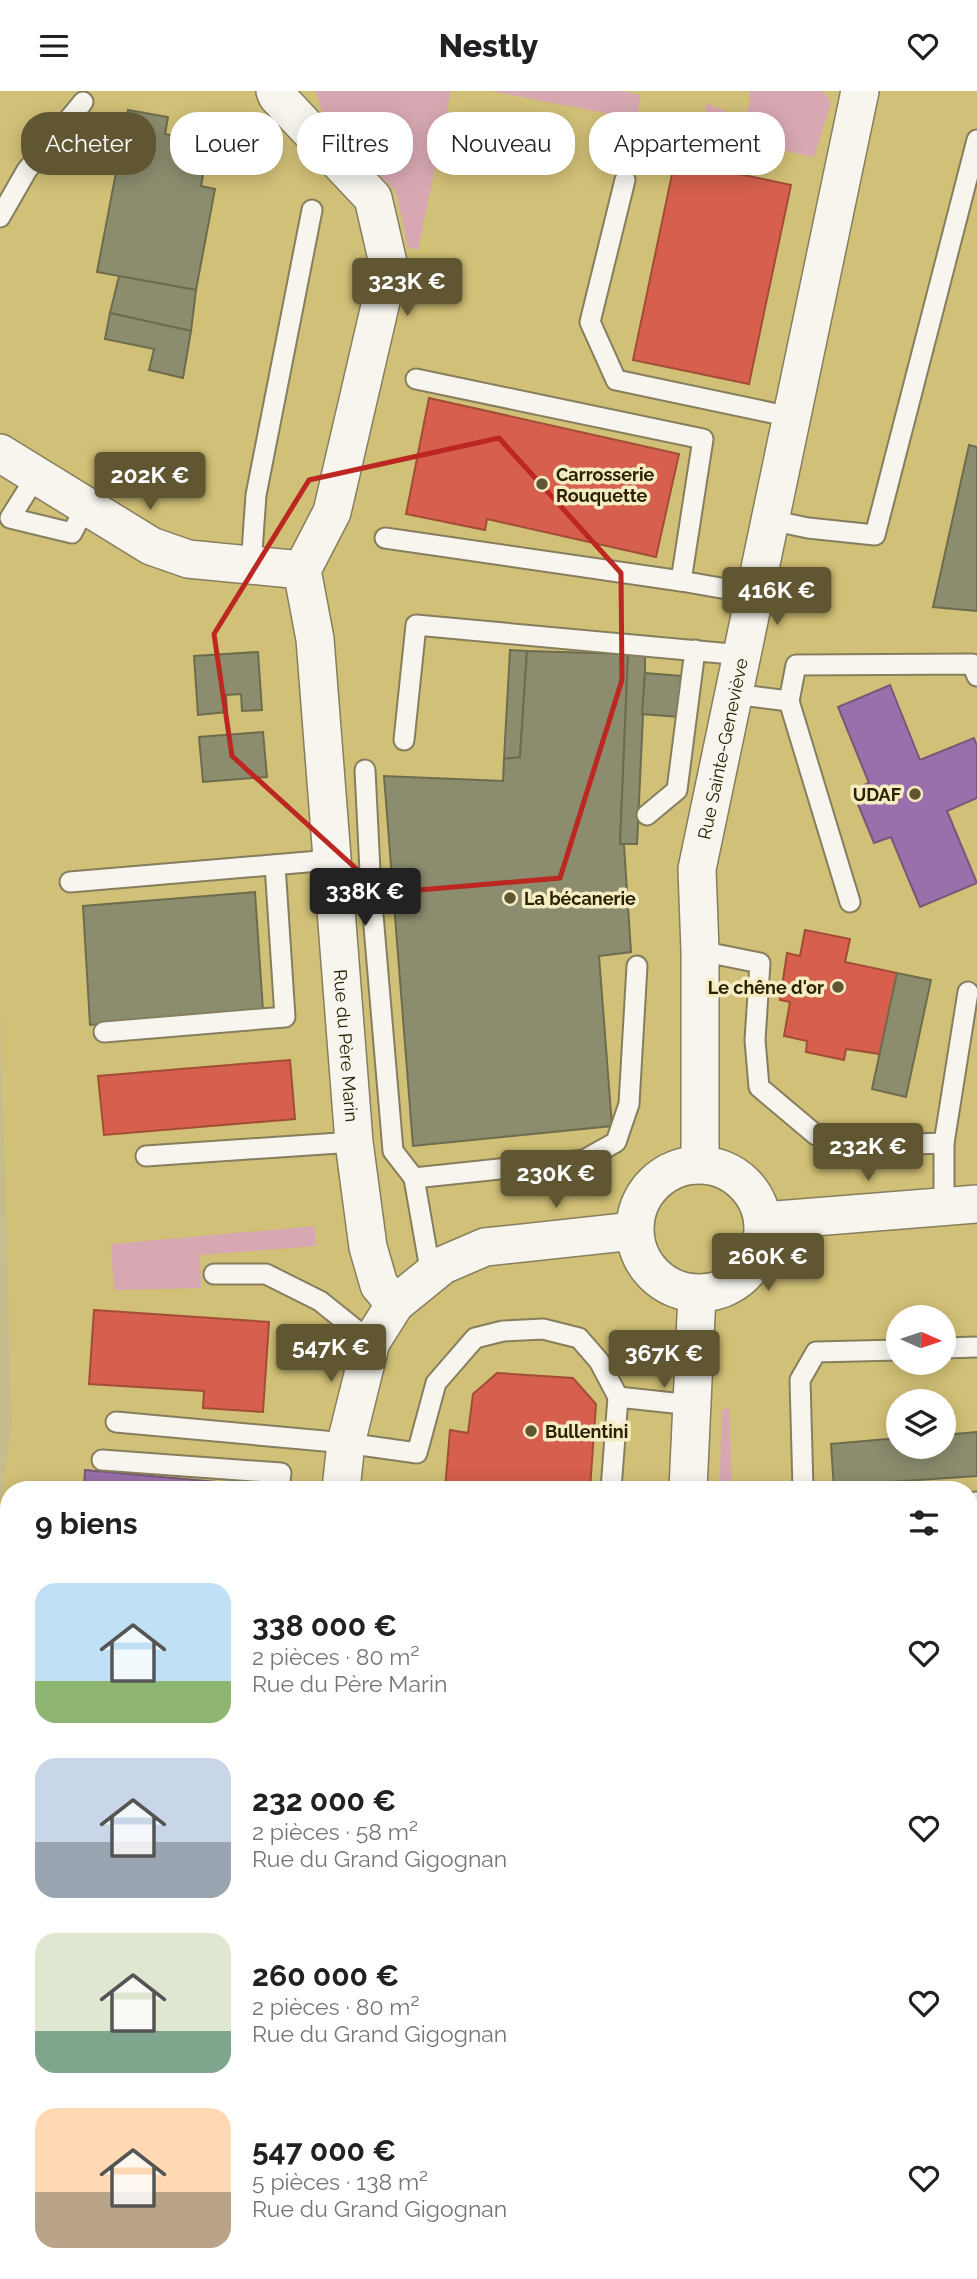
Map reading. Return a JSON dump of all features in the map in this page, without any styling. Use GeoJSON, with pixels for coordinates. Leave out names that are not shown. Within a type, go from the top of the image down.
{"type":"FeatureCollection","features":[{"type":"Feature","properties":{"kind":"street"},"geometry":{"type":"LineString","coordinates":[[0,453],[151,546],[188,559],[302,571],[332,512],[389,267],[373,198],[276,96],[275,91]]}},
{"type":"Feature","properties":{"kind":"street","name":"Rue Sainte-Geneviève"},"geometry":{"type":"LineString","coordinates":[[699,1164],[700,951],[697,869],[860,91]]}},
{"type":"Feature","properties":{"kind":"street","name":"Rue du Père Marin"},"geometry":{"type":"LineString","coordinates":[[302,571],[315,639],[354,1142],[369,1247],[379,1285],[395,1304]]}},
{"type":"Feature","properties":{"kind":"street"},"geometry":{"type":"LineString","coordinates":[[699,1164],[730,1171],[753,1192],[764,1221],[761,1249],[747,1273],[724,1289],[696,1294],[673,1289],[653,1275],[640,1254],[635,1231],[639,1205],[653,1184],[674,1169],[699,1164]]}},
{"type":"Feature","properties":{"kind":"street"},"geometry":{"type":"LineString","coordinates":[[764,1221],[960,1205]]}},
{"type":"Feature","properties":{"kind":"street"},"geometry":{"type":"LineString","coordinates":[[342,1481],[346,1443],[371,1342],[395,1304],[443,1265],[485,1247],[635,1231]]}},
{"type":"Feature","properties":{"kind":"street"},"geometry":{"type":"LineString","coordinates":[[688,1481],[696,1294]]}},
{"type":"Feature","properties":{"kind":"lane"},"geometry":{"type":"LineString","coordinates":[[0,217],[27,170],[83,102]]}},
{"type":"Feature","properties":{"kind":"lane"},"geometry":{"type":"LineString","coordinates":[[770,520],[808,528],[875,535],[977,141]]}},
{"type":"Feature","properties":{"kind":"lane"},"geometry":{"type":"LineString","coordinates":[[625,180],[590,322],[616,380],[791,417]]}},
{"type":"Feature","properties":{"kind":"lane"},"geometry":{"type":"LineString","coordinates":[[251,566],[256,495],[312,210]]}},
{"type":"Feature","properties":{"kind":"lane"},"geometry":{"type":"LineString","coordinates":[[416,379],[703,439],[681,581]]}},
{"type":"Feature","properties":{"kind":"lane"},"geometry":{"type":"LineString","coordinates":[[37,475],[10,519],[72,533],[86,506]]}},
{"type":"Feature","properties":{"kind":"lane"},"geometry":{"type":"LineString","coordinates":[[385,538],[755,594]]}},
{"type":"Feature","properties":{"kind":"lane"},"geometry":{"type":"LineString","coordinates":[[404,740],[416,625],[742,655]]}},
{"type":"Feature","properties":{"kind":"lane"},"geometry":{"type":"LineString","coordinates":[[647,815],[677,790],[695,650]]}},
{"type":"Feature","properties":{"kind":"lane"},"geometry":{"type":"LineString","coordinates":[[850,902],[789,701],[796,665],[972,664],[977,676]]}},
{"type":"Feature","properties":{"kind":"lane"},"geometry":{"type":"LineString","coordinates":[[734,694],[789,701]]}},
{"type":"Feature","properties":{"kind":"lane"},"geometry":{"type":"LineString","coordinates":[[365,770],[371,891],[393,1151],[414,1178],[431,1275]]}},
{"type":"Feature","properties":{"kind":"lane"},"geometry":{"type":"LineString","coordinates":[[70,882],[331,860]]}},
{"type":"Feature","properties":{"kind":"lane"},"geometry":{"type":"LineString","coordinates":[[104,1032],[285,1017],[275,865]]}},
{"type":"Feature","properties":{"kind":"lane"},"geometry":{"type":"LineString","coordinates":[[700,951],[760,963],[755,1040],[759,1087],[816,1135],[857,1146],[944,1143]]}},
{"type":"Feature","properties":{"kind":"lane"},"geometry":{"type":"LineString","coordinates":[[414,1178],[584,1160],[616,1142],[629,1104],[637,966]]}},
{"type":"Feature","properties":{"kind":"lane"},"geometry":{"type":"LineString","coordinates":[[960,1205],[944,1143],[968,992]]}},
{"type":"Feature","properties":{"kind":"lane"},"geometry":{"type":"LineString","coordinates":[[146,1156],[354,1142]]}},
{"type":"Feature","properties":{"kind":"lane"},"geometry":{"type":"LineString","coordinates":[[214,1274],[266,1274],[320,1301],[371,1342]]}},
{"type":"Feature","properties":{"kind":"lane"},"geometry":{"type":"LineString","coordinates":[[116,1422],[346,1443],[417,1454],[436,1383],[475,1338],[503,1331],[543,1329],[579,1338],[599,1361],[618,1397],[612,1481]]}},
{"type":"Feature","properties":{"kind":"lane"},"geometry":{"type":"LineString","coordinates":[[956,1348],[977,1347]]}},
{"type":"Feature","properties":{"kind":"lane"},"geometry":{"type":"LineString","coordinates":[[803,1481],[800,1380],[816,1352],[886,1350]]}},
{"type":"Feature","properties":{"kind":"lane"},"geometry":{"type":"LineString","coordinates":[[618,1397],[692,1405]]}},
{"type":"Feature","properties":{"kind":"lane"},"geometry":{"type":"LineString","coordinates":[[102,1460],[281,1473],[280,1481]]}},
{"type":"Feature","properties":{"kind":"highlighted area"},"geometry":{"type":"Polygon","coordinates":[[[499,438],[621,573],[622,680],[560,878],[383,893],[232,756],[214,634],[309,480],[499,438]]]}},
{"type":"Feature","properties":{"kind":"shaded area"},"geometry":{"type":"Polygon","coordinates":[[[0,91],[977,91],[977,1481],[3,1481],[12,1424],[0,1002],[0,91]]]}},
{"type":"Feature","properties":{"kind":"shaded area"},"geometry":{"type":"Polygon","coordinates":[[[315,91],[451,91],[447,112],[427,112],[427,175],[434,175],[418,250],[408,247],[396,191],[379,175],[413,175],[413,112],[323,112],[315,91]]]}},
{"type":"Feature","properties":{"kind":"shaded area"},"geometry":{"type":"Polygon","coordinates":[[[490,91],[623,91],[641,95],[637,112],[600,112],[490,91]]]}},
{"type":"Feature","properties":{"kind":"shaded area"},"geometry":{"type":"Polygon","coordinates":[[[749,91],[823,91],[831,103],[814,157],[785,151],[785,112],[746,112],[749,105],[749,91]]]}},
{"type":"Feature","properties":{"kind":"shaded area"},"geometry":{"type":"Polygon","coordinates":[[[706,103],[728,112],[705,112],[706,103]]]}},
{"type":"Feature","properties":{"kind":"shaded area"},"geometry":{"type":"Polygon","coordinates":[[[315,1226],[316,1246],[200,1255],[201,1288],[114,1290],[111,1244],[315,1226]]]}},
{"type":"Feature","properties":{"kind":"shaded area"},"geometry":{"type":"Polygon","coordinates":[[[729,1407],[732,1481],[719,1481],[722,1411],[729,1407]]]}},
{"type":"Feature","properties":{"kind":"building: Commerces"},"geometry":{"type":"Polygon","coordinates":[[[672,175],[745,175],[791,185],[749,384],[633,360],[672,175]]]}},
{"type":"Feature","properties":{"kind":"building: Commerces","name":"Carrosserie Rouquette"},"geometry":{"type":"Polygon","coordinates":[[[429,398],[679,454],[656,557],[487,519],[485,530],[406,514],[429,398]]]}},
{"type":"Feature","properties":{"kind":"building: Commerces","name":"Le chêne d'or"},"geometry":{"type":"Polygon","coordinates":[[[805,930],[850,939],[845,962],[897,973],[880,1054],[846,1049],[844,1060],[806,1052],[807,1041],[784,1036],[790,1002],[780,1000],[787,953],[800,956],[805,930]]]}},
{"type":"Feature","properties":{"kind":"building: Commerces"},"geometry":{"type":"Polygon","coordinates":[[[290,1060],[295,1119],[104,1135],[98,1076],[290,1060]]]}},
{"type":"Feature","properties":{"kind":"building: Commerces"},"geometry":{"type":"Polygon","coordinates":[[[94,1310],[269,1322],[263,1412],[203,1408],[204,1391],[89,1384],[94,1310]]]}},
{"type":"Feature","properties":{"kind":"building: Commerces","name":"Bullentini"},"geometry":{"type":"Polygon","coordinates":[[[497,1373],[573,1378],[596,1404],[591,1481],[446,1481],[450,1430],[468,1433],[473,1394],[497,1373]]]}},
{"type":"Feature","properties":{"kind":"building: Bureaux","name":"UDAF"},"geometry":{"type":"Polygon","coordinates":[[[890,685],[920,760],[974,738],[977,746],[977,798],[947,811],[977,883],[920,907],[891,837],[874,843],[852,790],[869,783],[838,707],[890,685]]]}},
{"type":"Feature","properties":{"kind":"building: Bureaux"},"geometry":{"type":"Polygon","coordinates":[[[85,1470],[206,1481],[84,1481],[85,1470]]]}},
{"type":"Feature","properties":{"kind":"building: Industrie"},"geometry":{"type":"Polygon","coordinates":[[[156,115],[168,117],[165,134],[170,135],[170,175],[203,175],[201,186],[215,189],[196,290],[97,272],[116,175],[156,175],[156,115]]]}},
{"type":"Feature","properties":{"kind":"building: Industrie"},"geometry":{"type":"Polygon","coordinates":[[[119,276],[196,290],[191,331],[110,313],[119,276]]]}},
{"type":"Feature","properties":{"kind":"building: Industrie"},"geometry":{"type":"Polygon","coordinates":[[[110,313],[191,331],[183,378],[149,370],[154,349],[105,339],[110,313]]]}},
{"type":"Feature","properties":{"kind":"building: Industrie"},"geometry":{"type":"Polygon","coordinates":[[[969,445],[977,447],[977,611],[933,607],[969,445]]]}},
{"type":"Feature","properties":{"kind":"building: Industrie"},"geometry":{"type":"Polygon","coordinates":[[[510,650],[527,651],[520,757],[504,759],[510,650]]]}},
{"type":"Feature","properties":{"kind":"building: Industrie","name":"La bécanerie"},"geometry":{"type":"Polygon","coordinates":[[[527,651],[628,654],[620,844],[624,845],[631,952],[599,956],[612,1126],[413,1146],[384,776],[503,781],[504,759],[520,757],[527,651]]]}},
{"type":"Feature","properties":{"kind":"building: Industrie"},"geometry":{"type":"Polygon","coordinates":[[[258,652],[262,710],[242,711],[241,694],[226,695],[227,712],[198,715],[194,656],[258,652]]]}},
{"type":"Feature","properties":{"kind":"building: Industrie"},"geometry":{"type":"Polygon","coordinates":[[[628,654],[645,655],[637,844],[620,844],[628,654]]]}},
{"type":"Feature","properties":{"kind":"building: Industrie"},"geometry":{"type":"Polygon","coordinates":[[[645,673],[681,676],[679,717],[642,714],[645,673]]]}},
{"type":"Feature","properties":{"kind":"building: Industrie"},"geometry":{"type":"Polygon","coordinates":[[[263,732],[267,777],[203,782],[199,737],[263,732]]]}},
{"type":"Feature","properties":{"kind":"building: Industrie"},"geometry":{"type":"Polygon","coordinates":[[[255,892],[263,1010],[90,1025],[83,906],[255,892]]]}},
{"type":"Feature","properties":{"kind":"building: Industrie"},"geometry":{"type":"Polygon","coordinates":[[[897,973],[931,980],[906,1097],[872,1089],[897,973]]]}},
{"type":"Feature","properties":{"kind":"building: Industrie"},"geometry":{"type":"Polygon","coordinates":[[[977,1432],[977,1476],[903,1481],[833,1481],[831,1444],[886,1439],[886,1459],[956,1459],[956,1434],[977,1432]]]}},
{"type":"Feature","properties":{"kind":"place","name":"Carrosserie Rouquette"},"geometry":{"type":"Point","coordinates":[542,484]}},
{"type":"Feature","properties":{"kind":"place","name":"UDAF"},"geometry":{"type":"Point","coordinates":[915,794]}},
{"type":"Feature","properties":{"kind":"place","name":"La bécanerie"},"geometry":{"type":"Point","coordinates":[510,898]}},
{"type":"Feature","properties":{"kind":"place","name":"Le chêne d'or"},"geometry":{"type":"Point","coordinates":[838,987]}},
{"type":"Feature","properties":{"kind":"place","name":"Bullentini"},"geometry":{"type":"Point","coordinates":[531,1431]}}]}
